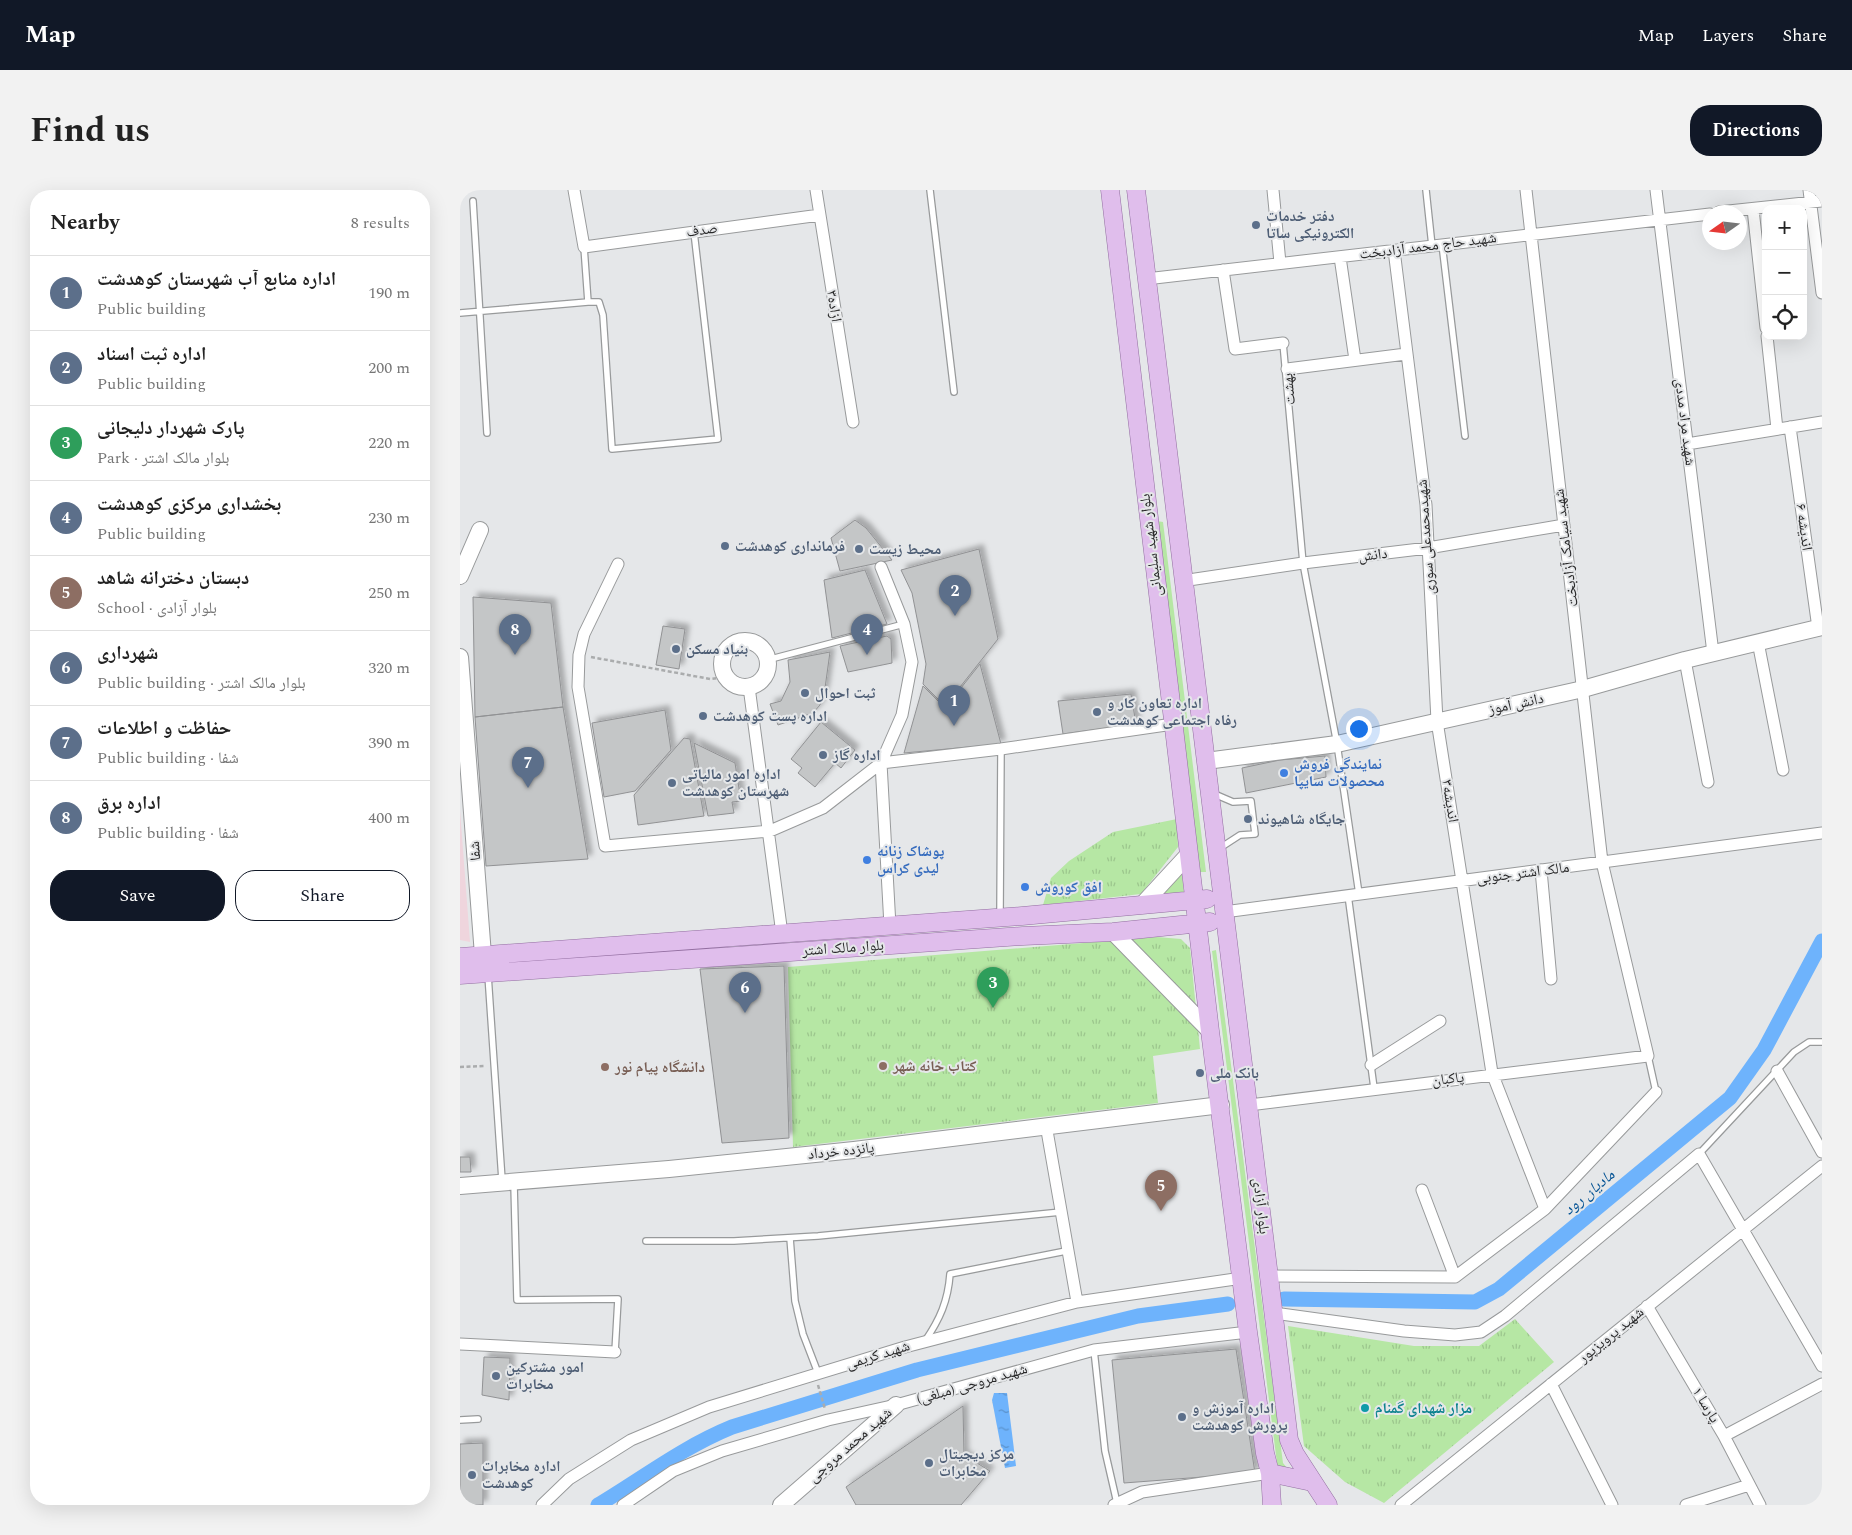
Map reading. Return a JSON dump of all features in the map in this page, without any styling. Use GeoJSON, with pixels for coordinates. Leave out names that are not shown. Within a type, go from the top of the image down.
{"type":"FeatureCollection","features":[{"type":"Feature","properties":{"kind":"main road","name":"بلوار شهید سلیمانی"},"geometry":{"type":"LineString","coordinates":[[1110,190],[1173,724],[1196,900]]}},
{"type":"Feature","properties":{"kind":"main road","name":"بلوار شهید سلیمانی"},"geometry":{"type":"LineString","coordinates":[[1136,190],[1175,506],[1182,581],[1224,910]]}},
{"type":"Feature","properties":{"kind":"main road"},"geometry":{"type":"LineString","coordinates":[[1147,509],[1175,506]]}},
{"type":"Feature","properties":{"kind":"main road","name":"بلوار مالک اشتر"},"geometry":{"type":"LineString","coordinates":[[460,957],[1022,916],[1196,900],[1224,910]]}},
{"type":"Feature","properties":{"kind":"main road","name":"بلوار آزادی"},"geometry":{"type":"LineString","coordinates":[[1196,900],[1210,1031],[1221,1105],[1248,1332],[1265,1453],[1270,1473],[1272,1505]]}},
{"type":"Feature","properties":{"kind":"main road","name":"بلوار مالک اشتر"},"geometry":{"type":"LineString","coordinates":[[460,975],[1023,936],[1113,932],[1199,922],[1224,910]]}},
{"type":"Feature","properties":{"kind":"main road","name":"بلوار آزادی"},"geometry":{"type":"LineString","coordinates":[[1224,910],[1291,1446],[1328,1505]]}},
{"type":"Feature","properties":{"kind":"main road"},"geometry":{"type":"LineString","coordinates":[[1022,916],[1023,936]]}},
{"type":"Feature","properties":{"kind":"main road"},"geometry":{"type":"LineString","coordinates":[[1270,1473],[1312,1482]]}},
{"type":"Feature","properties":{"kind":"street"},"geometry":{"type":"LineString","coordinates":[[574,190],[584,247]]}},
{"type":"Feature","properties":{"kind":"street","name":"ازاده۳"},"geometry":{"type":"LineString","coordinates":[[816,190],[853,422]]}},
{"type":"Feature","properties":{"kind":"street"},"geometry":{"type":"LineString","coordinates":[[1274,190],[1280,263]]}},
{"type":"Feature","properties":{"kind":"street","name":"شهید سیامک آزادبخت"},"geometry":{"type":"LineString","coordinates":[[1526,190],[1602,862],[1648,1056]]}},
{"type":"Feature","properties":{"kind":"street","name":"شهید مراد مددی"},"geometry":{"type":"LineString","coordinates":[[1656,190],[1713,653]]}},
{"type":"Feature","properties":{"kind":"street"},"geometry":{"type":"LineString","coordinates":[[1747,209],[1814,197],[1822,293]]}},
{"type":"Feature","properties":{"kind":"street"},"geometry":{"type":"LineString","coordinates":[[1752,209],[1762,295]]}},
{"type":"Feature","properties":{"kind":"street","name":"صدف"},"geometry":{"type":"LineString","coordinates":[[584,247],[820,215]]}},
{"type":"Feature","properties":{"kind":"street","name":"شهید حاج محمد آزادبخت"},"geometry":{"type":"LineString","coordinates":[[1146,279],[1702,215]]}},
{"type":"Feature","properties":{"kind":"street","name":"شهیدمحمدعلی سوری"},"geometry":{"type":"LineString","coordinates":[[1394,250],[1426,505],[1437,721]]}},
{"type":"Feature","properties":{"kind":"street"},"geometry":{"type":"LineString","coordinates":[[1340,257],[1355,360]]}},
{"type":"Feature","properties":{"kind":"street","name":"بهشت"},"geometry":{"type":"LineString","coordinates":[[1223,270],[1235,349],[1283,343]]}},
{"type":"Feature","properties":{"kind":"street"},"geometry":{"type":"LineString","coordinates":[[1767,340],[1777,429]]}},
{"type":"Feature","properties":{"kind":"street"},"geometry":{"type":"LineString","coordinates":[[1287,369],[1406,354]]}},
{"type":"Feature","properties":{"kind":"street"},"geometry":{"type":"LineString","coordinates":[[1687,444],[1822,422]]}},
{"type":"Feature","properties":{"kind":"street","name":"اندیشه ۶"},"geometry":{"type":"LineString","coordinates":[[1790,427],[1820,627]]}},
{"type":"Feature","properties":{"kind":"street","name":"دانش"},"geometry":{"type":"LineString","coordinates":[[1182,581],[1302,563],[1428,548],[1564,525]]}},
{"type":"Feature","properties":{"kind":"street"},"geometry":{"type":"LineString","coordinates":[[460,576],[480,530]]}},
{"type":"Feature","properties":{"kind":"street"},"geometry":{"type":"LineString","coordinates":[[618,564],[584,634],[579,655],[578,687],[605,846],[770,830],[823,808],[881,763],[1001,749],[1173,724]]}},
{"type":"Feature","properties":{"kind":"street"},"geometry":{"type":"LineString","coordinates":[[881,567],[904,624],[912,662],[902,715],[881,763],[890,926]]}},
{"type":"Feature","properties":{"kind":"street","name":"دانش آموز"},"geometry":{"type":"LineString","coordinates":[[1206,761],[1337,744],[1583,689],[1685,660],[1820,627]]}},
{"type":"Feature","properties":{"kind":"street"},"geometry":{"type":"LineString","coordinates":[[747,641],[754,643],[765,653],[767,660],[768,667],[762,680],[749,687],[736,686],[726,677],[722,663],[723,656],[733,645],[747,641]]}},
{"type":"Feature","properties":{"kind":"street"},"geometry":{"type":"LineString","coordinates":[[1758,642],[1783,770]]}},
{"type":"Feature","properties":{"kind":"street","name":"شفا"},"geometry":{"type":"LineString","coordinates":[[460,657],[482,955]]}},
{"type":"Feature","properties":{"kind":"street"},"geometry":{"type":"LineString","coordinates":[[1685,660],[1708,782]]}},
{"type":"Feature","properties":{"kind":"street"},"geometry":{"type":"LineString","coordinates":[[749,687],[770,830],[782,934]]}},
{"type":"Feature","properties":{"kind":"street","name":"اندیشه۳"},"geometry":{"type":"LineString","coordinates":[[1437,721],[1492,1074],[1545,1209]]}},
{"type":"Feature","properties":{"kind":"street","name":"مالک اشتر جنوبی"},"geometry":{"type":"LineString","coordinates":[[1224,910],[1354,895],[1822,834]]}},
{"type":"Feature","properties":{"kind":"street"},"geometry":{"type":"LineString","coordinates":[[1142,905],[1189,854]]}},
{"type":"Feature","properties":{"kind":"street"},"geometry":{"type":"LineString","coordinates":[[1541,870],[1551,979]]}},
{"type":"Feature","properties":{"kind":"street"},"geometry":{"type":"LineString","coordinates":[[1113,932],[1210,1031]]}},
{"type":"Feature","properties":{"kind":"street"},"geometry":{"type":"LineString","coordinates":[[1371,1065],[1440,1021]]}},
{"type":"Feature","properties":{"kind":"street","name":"پاکبان"},"geometry":{"type":"LineString","coordinates":[[1249,1105],[1374,1088],[1648,1056]]}},
{"type":"Feature","properties":{"kind":"street"},"geometry":{"type":"LineString","coordinates":[[1777,1070],[1822,1152]]}},
{"type":"Feature","properties":{"kind":"street"},"geometry":{"type":"LineString","coordinates":[[1270,1276],[1455,1277],[1545,1209],[1656,1092]]}},
{"type":"Feature","properties":{"kind":"street","name":"پانزده خرداد"},"geometry":{"type":"LineString","coordinates":[[460,1186],[668,1169],[854,1150],[1221,1105]]}},
{"type":"Feature","properties":{"kind":"street"},"geometry":{"type":"LineString","coordinates":[[1046,1125],[1066,1251],[1077,1302]]}},
{"type":"Feature","properties":{"kind":"street"},"geometry":{"type":"LineString","coordinates":[[1274,1313],[1404,1331],[1455,1335],[1481,1332],[1504,1316],[1699,1154],[1822,1366]]}},
{"type":"Feature","properties":{"kind":"street","name":"شهید پرویزپور"},"geometry":{"type":"LineString","coordinates":[[1401,1505],[1822,1166]]}},
{"type":"Feature","properties":{"kind":"street"},"geometry":{"type":"LineString","coordinates":[[1422,1190],[1455,1277]]}},
{"type":"Feature","properties":{"kind":"street","name":"شهید کریمی"},"geometry":{"type":"LineString","coordinates":[[542,1505],[569,1479],[647,1431],[709,1407],[924,1342],[1077,1302],[1242,1278]]}},
{"type":"Feature","properties":{"kind":"street","name":"پارسا ۱"},"geometry":{"type":"LineString","coordinates":[[1648,1306],[1724,1436],[1760,1505]]}},
{"type":"Feature","properties":{"kind":"street","name":"شهید مروجی (مبلغی)"},"geometry":{"type":"LineString","coordinates":[[623,1505],[673,1471],[722,1452],[828,1420],[896,1405],[1094,1350],[1248,1332]]}},
{"type":"Feature","properties":{"kind":"street"},"geometry":{"type":"LineString","coordinates":[[460,1344],[615,1352]]}},
{"type":"Feature","properties":{"kind":"street"},"geometry":{"type":"LineString","coordinates":[[1551,1384],[1612,1505]]}},
{"type":"Feature","properties":{"kind":"street"},"geometry":{"type":"LineString","coordinates":[[1724,1436],[1822,1384]]}},
{"type":"Feature","properties":{"kind":"street","name":"شهید محمد مروجی"},"geometry":{"type":"LineString","coordinates":[[782,1505],[896,1405]]}},
{"type":"Feature","properties":{"kind":"street"},"geometry":{"type":"LineString","coordinates":[[1115,1504],[1142,1492],[1270,1473]]}},
{"type":"Feature","properties":{"kind":"street"},"geometry":{"type":"LineString","coordinates":[[1686,1505],[1749,1485]]}},
{"type":"Feature","properties":{"kind":"lane"},"geometry":{"type":"LineString","coordinates":[[930,190],[954,392]]}},
{"type":"Feature","properties":{"kind":"lane"},"geometry":{"type":"LineString","coordinates":[[1426,190],[1437,245],[1465,436]]}},
{"type":"Feature","properties":{"kind":"lane"},"geometry":{"type":"LineString","coordinates":[[473,202],[487,433]]}},
{"type":"Feature","properties":{"kind":"lane"},"geometry":{"type":"LineString","coordinates":[[460,313],[599,302],[603,315],[612,449],[718,439],[694,232]]}},
{"type":"Feature","properties":{"kind":"lane"},"geometry":{"type":"LineString","coordinates":[[584,247],[588,302]]}},
{"type":"Feature","properties":{"kind":"lane","name":"بهشت"},"geometry":{"type":"LineString","coordinates":[[1283,343],[1287,369],[1302,563],[1337,744],[1374,1088]]}},
{"type":"Feature","properties":{"kind":"lane"},"geometry":{"type":"LineString","coordinates":[[767,660],[904,624]]}},
{"type":"Feature","properties":{"kind":"lane"},"geometry":{"type":"LineString","coordinates":[[1000,917],[1001,749]]}},
{"type":"Feature","properties":{"kind":"lane"},"geometry":{"type":"LineString","coordinates":[[1209,791],[1233,802],[1251,801],[1255,834],[1240,835],[1216,851]]}},
{"type":"Feature","properties":{"kind":"lane"},"geometry":{"type":"LineString","coordinates":[[488,973],[494,1066],[508,1182],[517,1300],[618,1299],[615,1352]]}},
{"type":"Feature","properties":{"kind":"lane"},"geometry":{"type":"LineString","coordinates":[[1699,1154],[1794,1052],[1809,1042],[1822,1042]]}},
{"type":"Feature","properties":{"kind":"lane"},"geometry":{"type":"LineString","coordinates":[[1648,1056],[1656,1092]]}},
{"type":"Feature","properties":{"kind":"lane"},"geometry":{"type":"LineString","coordinates":[[646,1241],[790,1238],[1025,1217],[1061,1212]]}},
{"type":"Feature","properties":{"kind":"lane"},"geometry":{"type":"LineString","coordinates":[[790,1238],[795,1301],[816,1374]]}},
{"type":"Feature","properties":{"kind":"lane"},"geometry":{"type":"LineString","coordinates":[[924,1342],[943,1311],[948,1296],[950,1274],[1066,1251]]}},
{"type":"Feature","properties":{"kind":"lane"},"geometry":{"type":"LineString","coordinates":[[1094,1350],[1105,1450],[1115,1504]]}},
{"type":"Feature","properties":{"kind":"lane"},"geometry":{"type":"LineString","coordinates":[[460,1420],[478,1419]]}},
{"type":"Feature","properties":{"kind":"path"},"geometry":{"type":"LineString","coordinates":[[579,655],[710,678],[726,677]]}},
{"type":"Feature","properties":{"kind":"path"},"geometry":{"type":"LineString","coordinates":[[460,1067],[494,1066]]}},
{"type":"Feature","properties":{"kind":"path"},"geometry":{"type":"LineString","coordinates":[[816,1374],[828,1420]]}},
{"type":"Feature","properties":{"kind":"shaded area"},"geometry":{"type":"Polygon","coordinates":[[[460,810],[470,942],[460,940],[460,810]]]}},
{"type":"Feature","properties":{"kind":"green space"},"geometry":{"type":"Polygon","coordinates":[[[1157,521],[1163,522],[1206,872],[1200,872],[1157,521]]]}},
{"type":"Feature","properties":{"kind":"green space"},"geometry":{"type":"Polygon","coordinates":[[[1177,819],[1178,847],[1141,894],[1043,905],[1051,878],[1069,861],[1113,832],[1177,819]]]}},
{"type":"Feature","properties":{"kind":"green space"},"geometry":{"type":"Polygon","coordinates":[[[1182,874],[1184,894],[1160,897],[1182,874]]]}},
{"type":"Feature","properties":{"kind":"green space"},"geometry":{"type":"Polygon","coordinates":[[[1157,937],[1181,939],[1190,948],[1200,1049],[1153,1056],[1158,1103],[793,1147],[788,967],[1157,937]]]}},
{"type":"Feature","properties":{"kind":"green space"},"geometry":{"type":"Polygon","coordinates":[[[1216,950],[1283,1463],[1291,1473],[1278,1471],[1212,951],[1216,950]]]}},
{"type":"Feature","properties":{"kind":"green space"},"geometry":{"type":"Polygon","coordinates":[[[1515,1319],[1554,1362],[1384,1503],[1345,1482],[1304,1446],[1288,1326],[1414,1346],[1479,1346],[1515,1319]]]}},
{"type":"Feature","properties":{"kind":"water"},"geometry":{"type":"Polygon","coordinates":[[[994,1393],[1007,1393],[1016,1466],[1005,1468],[992,1400],[994,1393]]]}},
{"type":"Feature","properties":{"kind":"building","name":"محیط زیست"},"geometry":{"type":"Polygon","coordinates":[[[855,520],[866,528],[892,560],[840,571],[831,538],[855,520]]]}},
{"type":"Feature","properties":{"kind":"building"},"geometry":{"type":"Polygon","coordinates":[[[979,549],[998,639],[945,706],[923,684],[926,664],[912,593],[901,570],[979,549]]]}},
{"type":"Feature","properties":{"kind":"building"},"geometry":{"type":"Polygon","coordinates":[[[865,570],[887,624],[832,638],[824,580],[865,570]]]}},
{"type":"Feature","properties":{"kind":"building"},"geometry":{"type":"Polygon","coordinates":[[[473,597],[551,603],[563,707],[475,717],[473,597]]]}},
{"type":"Feature","properties":{"kind":"building"},"geometry":{"type":"Polygon","coordinates":[[[663,626],[685,629],[679,669],[656,665],[663,626]]]}},
{"type":"Feature","properties":{"kind":"building"},"geometry":{"type":"Polygon","coordinates":[[[887,636],[891,639],[892,663],[848,672],[840,646],[887,636]]]}},
{"type":"Feature","properties":{"kind":"building","name":"ثبت احوال"},"geometry":{"type":"Polygon","coordinates":[[[830,652],[825,688],[820,705],[813,713],[778,725],[770,704],[781,701],[790,682],[788,660],[830,652]]]}},
{"type":"Feature","properties":{"kind":"building"},"geometry":{"type":"Polygon","coordinates":[[[980,664],[1001,744],[904,753],[923,686],[945,708],[980,664]]]}},
{"type":"Feature","properties":{"kind":"building","name":"اداره تعاون کار و رفاه اجتماعی کوهدشت"},"geometry":{"type":"Polygon","coordinates":[[[1131,694],[1136,724],[1063,734],[1058,701],[1131,694]]]}},
{"type":"Feature","properties":{"kind":"building"},"geometry":{"type":"Polygon","coordinates":[[[563,707],[588,859],[486,866],[475,717],[563,707]]]}},
{"type":"Feature","properties":{"kind":"building"},"geometry":{"type":"Polygon","coordinates":[[[665,710],[671,750],[635,791],[604,797],[592,723],[665,710]]]}},
{"type":"Feature","properties":{"kind":"building","name":"اداره گاز"},"geometry":{"type":"Polygon","coordinates":[[[821,722],[855,750],[841,768],[835,763],[815,787],[798,773],[802,768],[791,759],[821,722]]]}},
{"type":"Feature","properties":{"kind":"building","name":"اداره امور مالیاتی شهرستان کوهدشت"},"geometry":{"type":"Polygon","coordinates":[[[684,738],[690,739],[704,816],[638,825],[634,795],[684,738]]]}},
{"type":"Feature","properties":{"kind":"building"},"geometry":{"type":"Polygon","coordinates":[[[694,743],[735,763],[741,801],[732,802],[734,813],[708,816],[694,743]]]}},
{"type":"Feature","properties":{"kind":"building","name":"نمایندگی فروش محصولات سایپا"},"geometry":{"type":"Polygon","coordinates":[[[1325,756],[1326,777],[1246,793],[1242,768],[1280,760],[1325,756]]]}},
{"type":"Feature","properties":{"kind":"building"},"geometry":{"type":"Polygon","coordinates":[[[784,966],[789,1138],[722,1143],[700,969],[784,966]]]}},
{"type":"Feature","properties":{"kind":"building"},"geometry":{"type":"Polygon","coordinates":[[[460,1157],[470,1157],[471,1172],[460,1172],[460,1157]]]}},
{"type":"Feature","properties":{"kind":"building","name":"اداره آموزش و پرورش کوهدشت"},"geometry":{"type":"Polygon","coordinates":[[[1236,1349],[1255,1473],[1124,1483],[1112,1360],[1236,1349]]]}},
{"type":"Feature","properties":{"kind":"building","name":"امور مشترکین مخابرات"},"geometry":{"type":"Polygon","coordinates":[[[484,1357],[510,1358],[509,1400],[482,1395],[484,1357]]]}},
{"type":"Feature","properties":{"kind":"building","name":"مرکز دیجیتال مخابرات"},"geometry":{"type":"Polygon","coordinates":[[[963,1406],[964,1455],[990,1471],[961,1505],[856,1505],[846,1487],[963,1406]]]}},
{"type":"Feature","properties":{"kind":"building","name":"اداره مخابرات کوهدشت"},"geometry":{"type":"Polygon","coordinates":[[[483,1443],[483,1505],[460,1505],[460,1444],[483,1443]]]}},
{"type":"Feature","properties":{"kind":"waterway","name":"مادیان رود"},"geometry":{"type":"LineString","coordinates":[[1284,1299],[1475,1302],[1499,1289],[1730,1098],[1764,1050],[1822,941]]}},
{"type":"Feature","properties":{"kind":"waterway"},"geometry":{"type":"LineString","coordinates":[[598,1505],[680,1453],[732,1427],[917,1370],[1138,1316],[1228,1304]]}},
{"type":"Feature","properties":{"kind":"place","name":"دفتر خدمات الکترونیکی ساتا"},"geometry":{"type":"Point","coordinates":[1256,225]}},
{"type":"Feature","properties":{"kind":"place","name":"فرمانداری کوهدشت"},"geometry":{"type":"Point","coordinates":[725,546]}},
{"type":"Feature","properties":{"kind":"place","name":"محیط زیست"},"geometry":{"type":"Point","coordinates":[859,549]}},
{"type":"Feature","properties":{"kind":"place","name":"اداره ثبت اسناد"},"geometry":{"type":"Point","coordinates":[955,616]}},
{"type":"Feature","properties":{"kind":"place","name":"بنیاد مسکن"},"geometry":{"type":"Point","coordinates":[676,649]}},
{"type":"Feature","properties":{"kind":"place","name":"اداره برق"},"geometry":{"type":"Point","coordinates":[515,655]}},
{"type":"Feature","properties":{"kind":"place","name":"بخشداری مرکزی کوهدشت"},"geometry":{"type":"Point","coordinates":[867,655]}},
{"type":"Feature","properties":{"kind":"place","name":"ثبت احوال"},"geometry":{"type":"Point","coordinates":[805,693]}},
{"type":"Feature","properties":{"kind":"place","name":"اداره تعاون کار و رفاه اجتماعی کوهدشت"},"geometry":{"type":"Point","coordinates":[1097,712]}},
{"type":"Feature","properties":{"kind":"place","name":"اداره پست کوهدشت"},"geometry":{"type":"Point","coordinates":[703,716]}},
{"type":"Feature","properties":{"kind":"place","name":"اداره منابع آب شهرستان کوهدشت"},"geometry":{"type":"Point","coordinates":[954,726]}},
{"type":"Feature","properties":{"kind":"place","name":"اداره گاز"},"geometry":{"type":"Point","coordinates":[823,755]}},
{"type":"Feature","properties":{"kind":"place","name":"نمایندگی فروش محصولات سایپا"},"geometry":{"type":"Point","coordinates":[1284,773]}},
{"type":"Feature","properties":{"kind":"place","name":"اداره امور مالیاتی شهرستان کوهدشت"},"geometry":{"type":"Point","coordinates":[672,783]}},
{"type":"Feature","properties":{"kind":"place","name":"حفاظت و اطلاعات"},"geometry":{"type":"Point","coordinates":[528,788]}},
{"type":"Feature","properties":{"kind":"place","name":"جایگاه شاهیوند"},"geometry":{"type":"Point","coordinates":[1248,819]}},
{"type":"Feature","properties":{"kind":"place","name":"پوشاک زنانه لیدی کراس"},"geometry":{"type":"Point","coordinates":[867,860]}},
{"type":"Feature","properties":{"kind":"place","name":"افق کوروش"},"geometry":{"type":"Point","coordinates":[1025,887]}},
{"type":"Feature","properties":{"kind":"place","name":"پارک شهردار دلیجانی"},"geometry":{"type":"Point","coordinates":[993,1008]}},
{"type":"Feature","properties":{"kind":"place","name":"شهرداری"},"geometry":{"type":"Point","coordinates":[745,1013]}},
{"type":"Feature","properties":{"kind":"place","name":"کتاب خانه شهر"},"geometry":{"type":"Point","coordinates":[883,1066]}},
{"type":"Feature","properties":{"kind":"place","name":"دانشگاه پیام نور"},"geometry":{"type":"Point","coordinates":[605,1067]}},
{"type":"Feature","properties":{"kind":"place","name":"بانک ملی"},"geometry":{"type":"Point","coordinates":[1200,1073]}},
{"type":"Feature","properties":{"kind":"place","name":"دبستان دخترانه شاهد"},"geometry":{"type":"Point","coordinates":[1161,1211]}},
{"type":"Feature","properties":{"kind":"place","name":"امور مشترکین مخابرات"},"geometry":{"type":"Point","coordinates":[496,1376]}},
{"type":"Feature","properties":{"kind":"place","name":"مزار شهدای گمنام"},"geometry":{"type":"Point","coordinates":[1365,1408]}},
{"type":"Feature","properties":{"kind":"place","name":"اداره آموزش و پرورش کوهدشت"},"geometry":{"type":"Point","coordinates":[1182,1417]}},
{"type":"Feature","properties":{"kind":"place","name":"مرکز دیجیتال مخابرات"},"geometry":{"type":"Point","coordinates":[929,1463]}},
{"type":"Feature","properties":{"kind":"place","name":"اداره مخابرات کوهدشت"},"geometry":{"type":"Point","coordinates":[472,1475]}}]}
